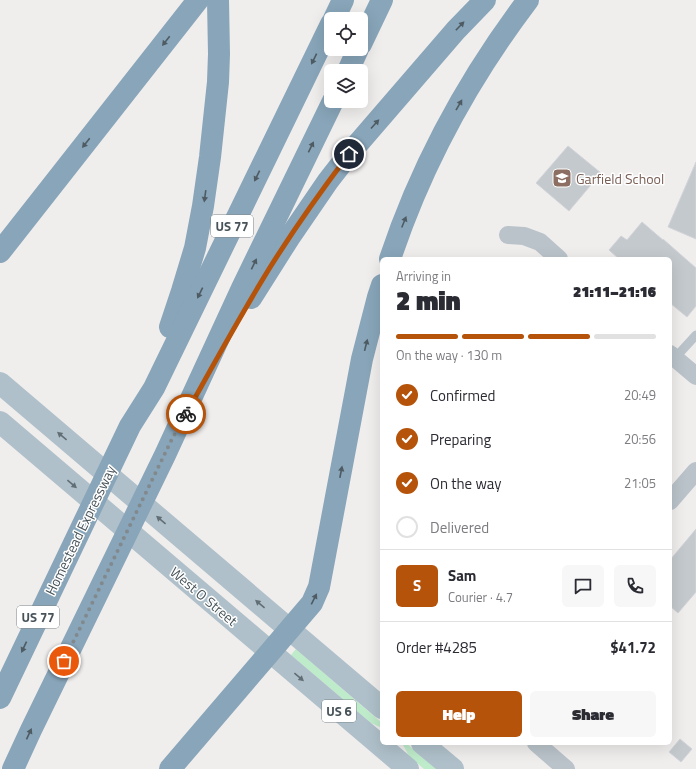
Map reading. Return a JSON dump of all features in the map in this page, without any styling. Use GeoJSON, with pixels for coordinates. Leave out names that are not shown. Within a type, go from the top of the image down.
{"type":"FeatureCollection","features":[{"type":"Feature","properties":{"kind":"highway"},"geometry":{"type":"LineString","coordinates":[[0,252],[198,0]]}},
{"type":"Feature","properties":{"kind":"highway"},"geometry":{"type":"LineString","coordinates":[[130,426],[167,334],[195,248],[210,157],[218,82],[218,0]]}},
{"type":"Feature","properties":{"kind":"highway"},"geometry":{"type":"LineString","coordinates":[[337,12],[343,0]]}},
{"type":"Feature","properties":{"kind":"highway","name":"US 77"},"geometry":{"type":"LineString","coordinates":[[13,769],[168,447],[257,288],[328,181],[349,154],[456,30],[486,0]]}},
{"type":"Feature","properties":{"kind":"highway"},"geometry":{"type":"LineString","coordinates":[[391,257],[418,188],[445,130],[477,74],[509,25],[528,0]]}},
{"type":"Feature","properties":{"kind":"highway"},"geometry":{"type":"LineString","coordinates":[[368,27],[379,1]]}},
{"type":"Feature","properties":{"kind":"highway","name":"US 77"},"geometry":{"type":"LineString","coordinates":[[130,426],[154,388],[324,38]]}},
{"type":"Feature","properties":{"kind":"highway"},"geometry":{"type":"LineString","coordinates":[[168,447],[330,108]]}},
{"type":"Feature","properties":{"kind":"highway"},"geometry":{"type":"LineString","coordinates":[[170,769],[290,630],[312,603],[320,587],[362,359],[380,291]]}},
{"type":"Feature","properties":{"kind":"highway","name":"Homestead Expressway"},"geometry":{"type":"LineString","coordinates":[[0,698],[130,426]]}},
{"type":"Feature","properties":{"kind":"main road","name":"US 6"},"geometry":{"type":"LineString","coordinates":[[0,383],[380,706]]}},
{"type":"Feature","properties":{"kind":"main road","name":"West O Street"},"geometry":{"type":"LineString","coordinates":[[0,422],[408,769]]}},
{"type":"Feature","properties":{"kind":"main road"},"geometry":{"type":"LineString","coordinates":[[424,745],[453,769]]}},
{"type":"Feature","properties":{"kind":"street"},"geometry":{"type":"LineString","coordinates":[[508,235],[524,236],[540,242],[557,257]]}},
{"type":"Feature","properties":{"kind":"street"},"geometry":{"type":"LineString","coordinates":[[672,356],[696,376]]}},
{"type":"Feature","properties":{"kind":"street"},"geometry":{"type":"LineString","coordinates":[[672,499],[696,471]]}},
{"type":"Feature","properties":{"kind":"street"},"geometry":{"type":"LineString","coordinates":[[538,745],[566,769]]}},
{"type":"Feature","properties":{"kind":"lane"},"geometry":{"type":"LineString","coordinates":[[672,356],[696,335]]}},
{"type":"Feature","properties":{"kind":"green space"},"geometry":{"type":"Polygon","coordinates":[[[296,649],[380,721],[380,727],[371,723],[291,655],[296,649]]]}},
{"type":"Feature","properties":{"kind":"green space"},"geometry":{"type":"Polygon","coordinates":[[[403,745],[408,745],[436,769],[424,769],[409,756],[403,745]]]}},
{"type":"Feature","properties":{"kind":"building"},"geometry":{"type":"Polygon","coordinates":[[[568,146],[601,173],[569,211],[536,183],[568,146]]]}},
{"type":"Feature","properties":{"kind":"building"},"geometry":{"type":"Polygon","coordinates":[[[696,162],[696,239],[668,227],[696,162]]]}},
{"type":"Feature","properties":{"kind":"building"},"geometry":{"type":"Polygon","coordinates":[[[642,222],[696,268],[696,306],[687,317],[672,305],[672,257],[617,257],[609,250],[621,236],[627,240],[642,222]]]}},
{"type":"Feature","properties":{"kind":"building"},"geometry":{"type":"Polygon","coordinates":[[[696,529],[696,592],[678,613],[672,608],[672,558],[696,529]]]}},
{"type":"Feature","properties":{"kind":"building"},"geometry":{"type":"Polygon","coordinates":[[[680,739],[692,749],[681,762],[669,752],[680,739]]]}},
{"type":"Feature","properties":{"kind":"way so far"},"geometry":{"type":"LineString","coordinates":[[64,661],[172,439],[186,414]]}},
{"type":"Feature","properties":{"kind":"place","name":"Garfield School"},"geometry":{"type":"Point","coordinates":[562,178]}},
{"type":"Feature","properties":{"kind":"route"},"geometry":{"type":"LineString","coordinates":[[186,414],[270,266],[328,181],[349,154]]}}]}
